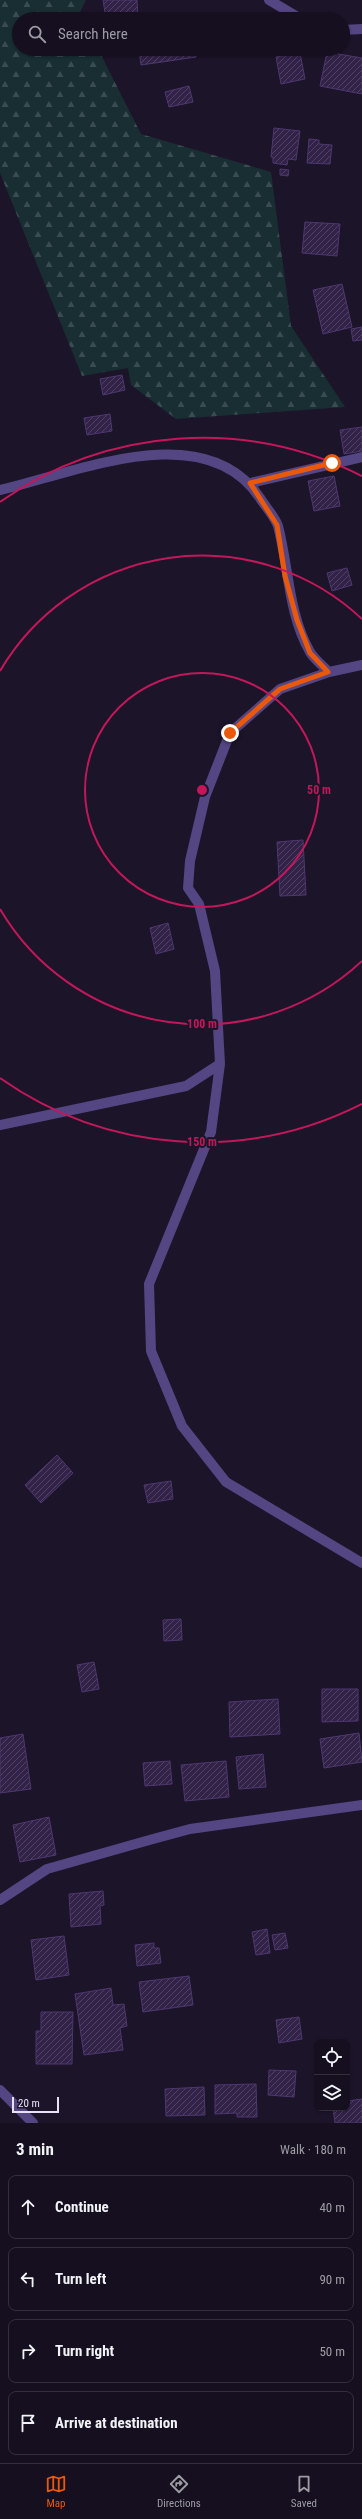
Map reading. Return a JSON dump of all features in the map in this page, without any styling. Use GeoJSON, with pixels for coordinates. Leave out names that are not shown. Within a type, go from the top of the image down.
{"type":"FeatureCollection","features":[{"type":"Feature","properties":{"kind":"street"},"geometry":{"type":"LineString","coordinates":[[269,0],[289,12]]}},
{"type":"Feature","properties":{"kind":"street"},"geometry":{"type":"LineString","coordinates":[[350,30],[362,29]]}},
{"type":"Feature","properties":{"kind":"street"},"geometry":{"type":"LineString","coordinates":[[0,490],[88,466],[153,455],[188,454],[221,465],[250,483],[277,525],[285,576],[297,620],[310,653],[328,672]]}},
{"type":"Feature","properties":{"kind":"street"},"geometry":{"type":"LineString","coordinates":[[250,483],[362,457]]}},
{"type":"Feature","properties":{"kind":"street"},"geometry":{"type":"LineString","coordinates":[[362,665],[328,672],[280,689],[230,733],[205,797],[190,861],[188,888],[199,904],[215,971],[220,1064],[211,1132],[149,1284],[151,1351],[182,1426],[226,1482],[362,1563]]}},
{"type":"Feature","properties":{"kind":"street"},"geometry":{"type":"LineString","coordinates":[[0,1125],[186,1086],[220,1064]]}},
{"type":"Feature","properties":{"kind":"street"},"geometry":{"type":"LineString","coordinates":[[0,1900],[47,1868],[153,1839],[190,1830],[362,1805]]}},
{"type":"Feature","properties":{"kind":"street"},"geometry":{"type":"LineString","coordinates":[[0,2090],[33,2123]]}},
{"type":"Feature","properties":{"kind":"green space"},"geometry":{"type":"Polygon","coordinates":[[[0,0],[86,0],[80,12],[12,12],[12,56],[102,56],[141,134],[271,172],[291,326],[345,407],[176,419],[131,385],[128,368],[82,376],[0,173],[0,0]]]}},
{"type":"Feature","properties":{"kind":"building"},"geometry":{"type":"Polygon","coordinates":[[[103,0],[137,0],[138,12],[105,12],[103,0]]]}},
{"type":"Feature","properties":{"kind":"building"},"geometry":{"type":"Polygon","coordinates":[[[140,56],[196,56],[196,57],[141,65],[140,56]]]}},
{"type":"Feature","properties":{"kind":"building"},"geometry":{"type":"Polygon","coordinates":[[[301,56],[305,79],[281,84],[276,57],[301,56]]]}},
{"type":"Feature","properties":{"kind":"building"},"geometry":{"type":"Polygon","coordinates":[[[326,56],[350,56],[362,58],[362,94],[320,86],[326,56]]]}},
{"type":"Feature","properties":{"kind":"building"},"geometry":{"type":"Polygon","coordinates":[[[189,86],[193,102],[169,107],[165,92],[189,86]]]}},
{"type":"Feature","properties":{"kind":"building"},"geometry":{"type":"Polygon","coordinates":[[[274,128],[300,131],[296,160],[288,159],[287,165],[273,163],[273,157],[271,157],[274,128]]]}},
{"type":"Feature","properties":{"kind":"building"},"geometry":{"type":"Polygon","coordinates":[[[309,139],[319,140],[319,144],[332,145],[330,164],[307,163],[309,139]]]}},
{"type":"Feature","properties":{"kind":"building"},"geometry":{"type":"Polygon","coordinates":[[[280,169],[289,170],[288,176],[280,175],[280,169]]]}},
{"type":"Feature","properties":{"kind":"building"},"geometry":{"type":"Polygon","coordinates":[[[305,222],[340,224],[337,256],[302,253],[305,222]]]}},
{"type":"Feature","properties":{"kind":"building"},"geometry":{"type":"Polygon","coordinates":[[[342,284],[352,327],[323,334],[313,290],[342,284]]]}},
{"type":"Feature","properties":{"kind":"building"},"geometry":{"type":"Polygon","coordinates":[[[362,327],[362,340],[353,341],[351,329],[362,327]]]}},
{"type":"Feature","properties":{"kind":"building"},"geometry":{"type":"Polygon","coordinates":[[[122,375],[125,390],[103,395],[100,379],[122,375]]]}},
{"type":"Feature","properties":{"kind":"building"},"geometry":{"type":"Polygon","coordinates":[[[110,414],[112,431],[87,435],[84,418],[110,414]]]}},
{"type":"Feature","properties":{"kind":"building"},"geometry":{"type":"Polygon","coordinates":[[[362,427],[362,451],[344,454],[340,430],[362,427]]]}},
{"type":"Feature","properties":{"kind":"building"},"geometry":{"type":"Polygon","coordinates":[[[334,476],[340,506],[314,511],[308,481],[334,476]]]}},
{"type":"Feature","properties":{"kind":"building"},"geometry":{"type":"Polygon","coordinates":[[[347,568],[352,585],[332,591],[327,573],[347,568]]]}},
{"type":"Feature","properties":{"kind":"building"},"geometry":{"type":"Polygon","coordinates":[[[303,840],[306,895],[280,896],[277,842],[303,840]]]}},
{"type":"Feature","properties":{"kind":"building"},"geometry":{"type":"Polygon","coordinates":[[[168,923],[174,949],[156,954],[150,928],[168,923]]]}},
{"type":"Feature","properties":{"kind":"building"},"geometry":{"type":"Polygon","coordinates":[[[57,1455],[73,1473],[41,1503],[25,1485],[57,1455]]]}},
{"type":"Feature","properties":{"kind":"building"},"geometry":{"type":"Polygon","coordinates":[[[171,1481],[173,1499],[148,1503],[144,1485],[171,1481]]]}},
{"type":"Feature","properties":{"kind":"building"},"geometry":{"type":"Polygon","coordinates":[[[181,1619],[182,1640],[164,1641],[163,1620],[181,1619]]]}},
{"type":"Feature","properties":{"kind":"building"},"geometry":{"type":"Polygon","coordinates":[[[94,1662],[99,1689],[82,1692],[77,1665],[94,1662]]]}},
{"type":"Feature","properties":{"kind":"building"},"geometry":{"type":"Polygon","coordinates":[[[322,1689],[358,1689],[358,1721],[322,1722],[322,1689]]]}},
{"type":"Feature","properties":{"kind":"building"},"geometry":{"type":"Polygon","coordinates":[[[278,1699],[280,1734],[230,1737],[229,1702],[278,1699]]]}},
{"type":"Feature","properties":{"kind":"building"},"geometry":{"type":"Polygon","coordinates":[[[359,1733],[362,1762],[324,1768],[320,1739],[359,1733]]]}},
{"type":"Feature","properties":{"kind":"building"},"geometry":{"type":"Polygon","coordinates":[[[23,1734],[31,1789],[0,1793],[0,1738],[23,1734]]]}},
{"type":"Feature","properties":{"kind":"building"},"geometry":{"type":"Polygon","coordinates":[[[263,1754],[266,1787],[239,1789],[236,1757],[263,1754]]]}},
{"type":"Feature","properties":{"kind":"building"},"geometry":{"type":"Polygon","coordinates":[[[170,1761],[172,1784],[145,1786],[143,1763],[170,1761]]]}},
{"type":"Feature","properties":{"kind":"building"},"geometry":{"type":"Polygon","coordinates":[[[226,1761],[229,1797],[185,1801],[181,1765],[226,1761]]]}},
{"type":"Feature","properties":{"kind":"building"},"geometry":{"type":"Polygon","coordinates":[[[49,1817],[56,1855],[20,1862],[13,1825],[49,1817]]]}},
{"type":"Feature","properties":{"kind":"building"},"geometry":{"type":"Polygon","coordinates":[[[103,1891],[104,1905],[100,1906],[101,1924],[71,1927],[69,1894],[103,1891]]]}},
{"type":"Feature","properties":{"kind":"building"},"geometry":{"type":"Polygon","coordinates":[[[267,1929],[270,1953],[256,1955],[252,1932],[267,1929]]]}},
{"type":"Feature","properties":{"kind":"building"},"geometry":{"type":"Polygon","coordinates":[[[285,1933],[288,1948],[275,1950],[272,1935],[285,1933]]]}},
{"type":"Feature","properties":{"kind":"building"},"geometry":{"type":"Polygon","coordinates":[[[64,1936],[69,1975],[36,1980],[31,1940],[64,1936]]]}},
{"type":"Feature","properties":{"kind":"building"},"geometry":{"type":"Polygon","coordinates":[[[154,1943],[154,1948],[159,1948],[161,1963],[137,1966],[135,1945],[154,1943]]]}},
{"type":"Feature","properties":{"kind":"building"},"geometry":{"type":"Polygon","coordinates":[[[189,1976],[193,2005],[143,2012],[139,1982],[189,1976]]]}},
{"type":"Feature","properties":{"kind":"building"},"geometry":{"type":"Polygon","coordinates":[[[111,1988],[113,2005],[124,2004],[127,2026],[120,2028],[123,2050],[84,2055],[75,1994],[111,1988]]]}},
{"type":"Feature","properties":{"kind":"building"},"geometry":{"type":"Polygon","coordinates":[[[41,2012],[73,2012],[72,2064],[36,2064],[36,2031],[41,2031],[41,2012]]]}},
{"type":"Feature","properties":{"kind":"building"},"geometry":{"type":"Polygon","coordinates":[[[299,2017],[302,2039],[279,2043],[276,2020],[299,2017]]]}},
{"type":"Feature","properties":{"kind":"building"},"geometry":{"type":"Polygon","coordinates":[[[269,2070],[296,2071],[294,2097],[268,2095],[269,2070]]]}},
{"type":"Feature","properties":{"kind":"building"},"geometry":{"type":"Polygon","coordinates":[[[256,2084],[257,2117],[237,2117],[237,2113],[215,2114],[215,2085],[256,2084]]]}},
{"type":"Feature","properties":{"kind":"building"},"geometry":{"type":"Polygon","coordinates":[[[204,2087],[205,2115],[166,2116],[165,2089],[204,2087]]]}},
{"type":"Feature","properties":{"kind":"building"},"geometry":{"type":"Polygon","coordinates":[[[362,2099],[362,2123],[335,2123],[333,2111],[350,2111],[350,2101],[362,2099]]]}},
{"type":"Feature","properties":{"kind":"route"},"geometry":{"type":"LineString","coordinates":[[230,733],[280,689],[328,672],[310,653],[297,620],[285,576],[277,525],[250,483],[332,463]]}}]}
